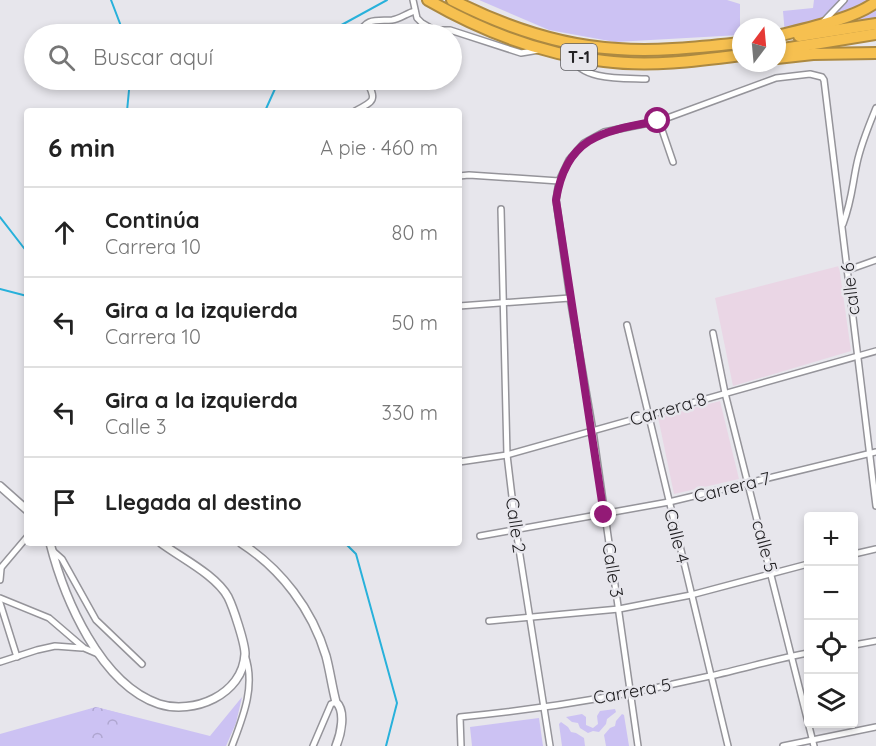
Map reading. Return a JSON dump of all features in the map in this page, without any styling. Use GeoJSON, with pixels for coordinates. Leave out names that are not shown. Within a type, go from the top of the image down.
{"type":"FeatureCollection","features":[{"type":"Feature","properties":{"kind":"highway","name":"T-1"},"geometry":{"type":"LineString","coordinates":[[428,0],[476,26],[507,38],[571,55],[604,61],[637,63],[732,57]]}},
{"type":"Feature","properties":{"kind":"highway","name":"T-1"},"geometry":{"type":"LineString","coordinates":[[452,0],[488,17],[528,31],[559,41],[597,48],[683,49],[732,44]]}},
{"type":"Feature","properties":{"kind":"highway"},"geometry":{"type":"LineString","coordinates":[[786,35],[868,8],[876,2]]}},
{"type":"Feature","properties":{"kind":"highway"},"geometry":{"type":"LineString","coordinates":[[786,37],[876,24]]}},
{"type":"Feature","properties":{"kind":"highway"},"geometry":{"type":"LineString","coordinates":[[786,49],[876,34]]}},
{"type":"Feature","properties":{"kind":"highway"},"geometry":{"type":"LineString","coordinates":[[786,57],[876,53]]}},
{"type":"Feature","properties":{"kind":"street"},"geometry":{"type":"LineString","coordinates":[[413,0],[415,11],[424,24]]}},
{"type":"Feature","properties":{"kind":"street"},"geometry":{"type":"LineString","coordinates":[[822,23],[844,0]]}},
{"type":"Feature","properties":{"kind":"street"},"geometry":{"type":"LineString","coordinates":[[366,24],[375,19],[392,20],[415,11]]}},
{"type":"Feature","properties":{"kind":"street"},"geometry":{"type":"LineString","coordinates":[[462,34],[521,53],[544,49]]}},
{"type":"Feature","properties":{"kind":"street"},"geometry":{"type":"LineString","coordinates":[[571,55],[578,68],[604,77],[646,79]]}},
{"type":"Feature","properties":{"kind":"street","name":"calle 6"},"geometry":{"type":"LineString","coordinates":[[658,121],[776,78],[792,75],[819,75],[824,80],[858,356],[873,452],[876,506]]}},
{"type":"Feature","properties":{"kind":"street"},"geometry":{"type":"LineString","coordinates":[[361,108],[374,99],[371,90]]}},
{"type":"Feature","properties":{"kind":"street"},"geometry":{"type":"LineString","coordinates":[[842,225],[850,204],[862,143],[876,108]]}},
{"type":"Feature","properties":{"kind":"street"},"geometry":{"type":"LineString","coordinates":[[462,176],[559,182],[569,160],[584,143],[604,132],[658,121],[673,162]]}},
{"type":"Feature","properties":{"kind":"street","name":"Calle 3"},"geometry":{"type":"LineString","coordinates":[[559,182],[556,200],[593,431],[638,746]]}},
{"type":"Feature","properties":{"kind":"street","name":"Calle 2"},"geometry":{"type":"LineString","coordinates":[[501,209],[507,455],[516,530],[550,746]]}},
{"type":"Feature","properties":{"kind":"street"},"geometry":{"type":"LineString","coordinates":[[848,270],[876,260]]}},
{"type":"Feature","properties":{"kind":"street"},"geometry":{"type":"LineString","coordinates":[[462,306],[570,298]]}},
{"type":"Feature","properties":{"kind":"street","name":"Calle 4"},"geometry":{"type":"LineString","coordinates":[[627,325],[728,746]]}},
{"type":"Feature","properties":{"kind":"street","name":"calle 5"},"geometry":{"type":"LineString","coordinates":[[713,333],[725,393],[814,746]]}},
{"type":"Feature","properties":{"kind":"street","name":"Carrera 8"},"geometry":{"type":"LineString","coordinates":[[462,462],[507,455],[876,351]]}},
{"type":"Feature","properties":{"kind":"street","name":"Carrera 7"},"geometry":{"type":"LineString","coordinates":[[480,536],[669,502],[873,452]]}},
{"type":"Feature","properties":{"kind":"street"},"geometry":{"type":"LineString","coordinates":[[0,486],[24,507]]}},
{"type":"Feature","properties":{"kind":"street"},"geometry":{"type":"LineString","coordinates":[[0,580],[1,569],[24,541]]}},
{"type":"Feature","properties":{"kind":"street"},"geometry":{"type":"LineString","coordinates":[[51,546],[66,595],[80,624],[115,673],[138,693],[157,703],[174,708],[208,702],[231,686],[237,677],[245,653]]}},
{"type":"Feature","properties":{"kind":"street"},"geometry":{"type":"LineString","coordinates":[[51,546],[62,558],[96,620],[142,664]]}},
{"type":"Feature","properties":{"kind":"street"},"geometry":{"type":"LineString","coordinates":[[165,546],[216,583],[228,596],[250,677],[250,687],[240,726],[232,746]]}},
{"type":"Feature","properties":{"kind":"street"},"geometry":{"type":"LineString","coordinates":[[245,546],[276,570],[302,605],[313,625],[326,657],[336,702],[340,705],[341,727],[336,746]]}},
{"type":"Feature","properties":{"kind":"street"},"geometry":{"type":"LineString","coordinates":[[858,553],[876,549]]}},
{"type":"Feature","properties":{"kind":"street"},"geometry":{"type":"LineString","coordinates":[[489,621],[619,609],[691,595],[804,565]]}},
{"type":"Feature","properties":{"kind":"street"},"geometry":{"type":"LineString","coordinates":[[0,598],[49,618],[84,648],[100,655]]}},
{"type":"Feature","properties":{"kind":"street"},"geometry":{"type":"LineString","coordinates":[[0,603],[17,657]]}},
{"type":"Feature","properties":{"kind":"street"},"geometry":{"type":"LineString","coordinates":[[858,644],[876,640]]}},
{"type":"Feature","properties":{"kind":"street"},"geometry":{"type":"LineString","coordinates":[[0,662],[55,646],[84,648]]}},
{"type":"Feature","properties":{"kind":"street","name":"Carrera 5"},"geometry":{"type":"LineString","coordinates":[[461,746],[460,717],[545,707],[630,692],[804,654]]}},
{"type":"Feature","properties":{"kind":"street"},"geometry":{"type":"LineString","coordinates":[[313,746],[331,704],[336,702]]}},
{"type":"Feature","properties":{"kind":"street"},"geometry":{"type":"LineString","coordinates":[[783,746],[876,727]]}},
{"type":"Feature","properties":{"kind":"shaded area"},"geometry":{"type":"Polygon","coordinates":[[[839,266],[851,351],[733,386],[715,298],[839,266]]]}},
{"type":"Feature","properties":{"kind":"shaded area"},"geometry":{"type":"Polygon","coordinates":[[[720,401],[739,479],[674,494],[658,417],[720,401]]]}},
{"type":"Feature","properties":{"kind":"green space"},"geometry":{"type":"Polygon","coordinates":[[[479,0],[727,0],[740,4],[740,18],[732,18],[732,35],[615,42],[549,30],[479,0]]]}},
{"type":"Feature","properties":{"kind":"green space"},"geometry":{"type":"Polygon","coordinates":[[[814,0],[876,0],[876,21],[786,35],[786,18],[784,18],[783,11],[813,8],[814,0]]]}},
{"type":"Feature","properties":{"kind":"green space"},"geometry":{"type":"Polygon","coordinates":[[[242,697],[236,723],[226,746],[0,746],[0,734],[96,707],[210,736],[242,697]]]}},
{"type":"Feature","properties":{"kind":"green space"},"geometry":{"type":"Polygon","coordinates":[[[96,707],[130,716],[129,720],[119,729],[113,746],[74,746],[90,723],[82,712],[96,707]]]}},
{"type":"Feature","properties":{"kind":"green space"},"geometry":{"type":"Polygon","coordinates":[[[615,709],[616,712],[607,719],[599,732],[588,733],[580,728],[578,723],[566,717],[582,714],[586,717],[586,725],[593,728],[598,724],[597,716],[600,711],[615,709]]]}},
{"type":"Feature","properties":{"kind":"green space"},"geometry":{"type":"Polygon","coordinates":[[[622,714],[629,746],[606,746],[604,735],[615,726],[622,714]]]}},
{"type":"Feature","properties":{"kind":"green space"},"geometry":{"type":"Polygon","coordinates":[[[539,718],[543,746],[472,746],[470,727],[539,718]]]}},
{"type":"Feature","properties":{"kind":"green space"},"geometry":{"type":"Polygon","coordinates":[[[561,722],[571,732],[584,738],[585,746],[562,746],[559,724],[561,722]]]}},
{"type":"Feature","properties":{"kind":"waterway"},"geometry":{"type":"LineString","coordinates":[[111,0],[120,24]]}},
{"type":"Feature","properties":{"kind":"waterway"},"geometry":{"type":"LineString","coordinates":[[343,24],[387,0]]}},
{"type":"Feature","properties":{"kind":"waterway"},"geometry":{"type":"LineString","coordinates":[[127,108],[129,90]]}},
{"type":"Feature","properties":{"kind":"waterway"},"geometry":{"type":"LineString","coordinates":[[266,108],[274,90]]}},
{"type":"Feature","properties":{"kind":"waterway"},"geometry":{"type":"LineString","coordinates":[[0,217],[24,248]]}},
{"type":"Feature","properties":{"kind":"waterway"},"geometry":{"type":"LineString","coordinates":[[0,289],[24,295]]}},
{"type":"Feature","properties":{"kind":"waterway"},"geometry":{"type":"LineString","coordinates":[[348,546],[356,554],[397,703],[386,746]]}},
{"type":"Feature","properties":{"kind":"route"},"geometry":{"type":"LineString","coordinates":[[604,515],[556,200],[559,182],[569,160],[584,143],[604,132],[658,121]]}}]}
